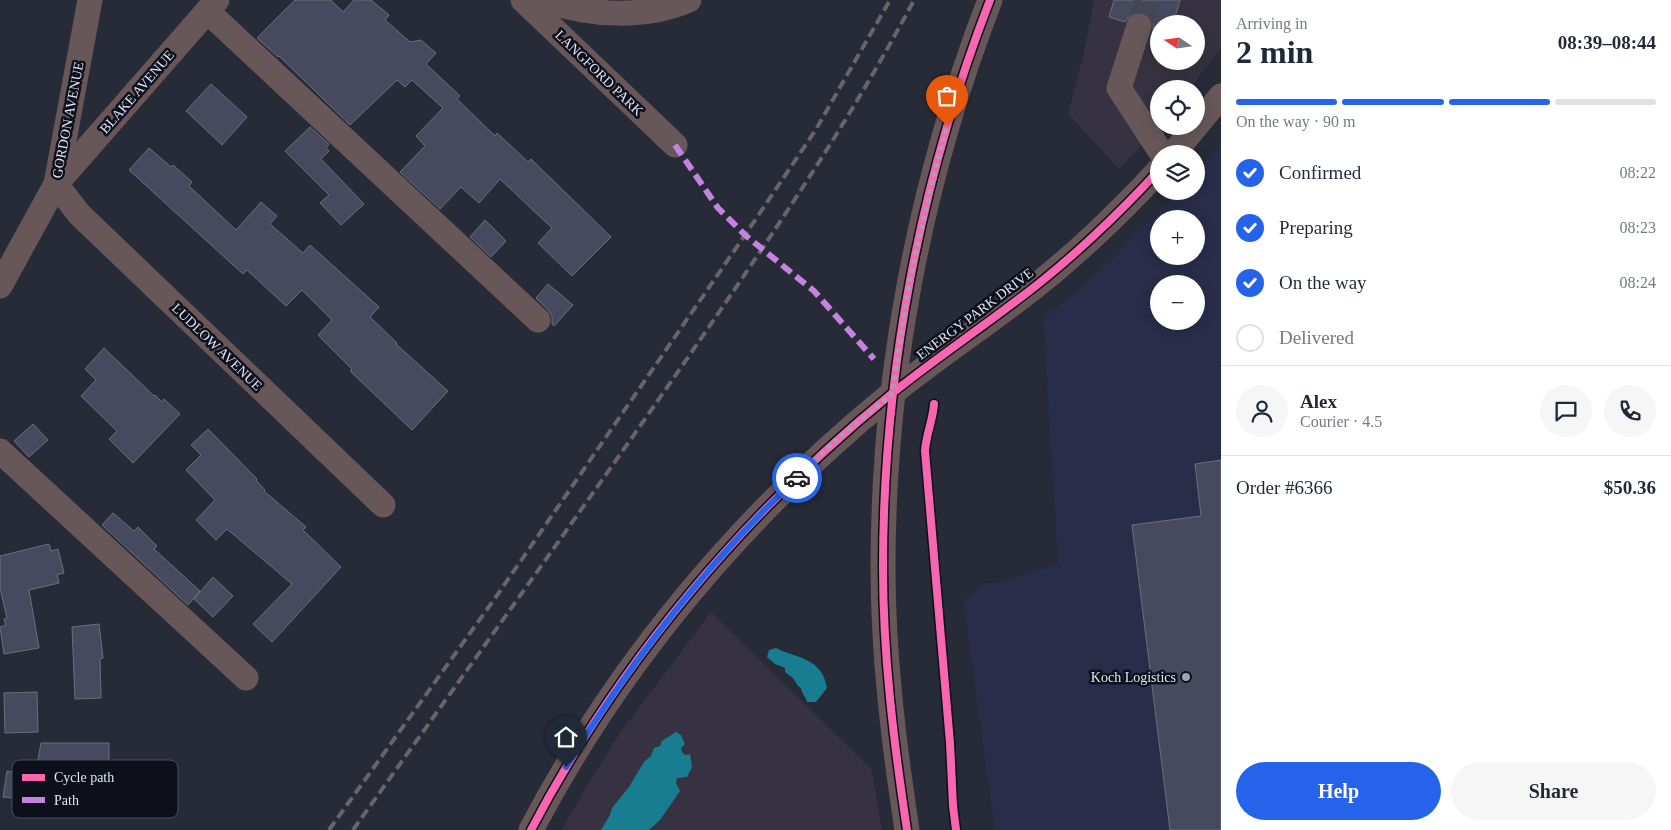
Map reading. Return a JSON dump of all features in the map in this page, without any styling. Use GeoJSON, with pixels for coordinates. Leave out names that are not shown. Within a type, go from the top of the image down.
{"type":"FeatureCollection","features":[{"type":"Feature","properties":{"kind":"street","name":"GORDON AVENUE"},"geometry":{"type":"LineString","coordinates":[[0,286],[56,184],[90,0]]}},
{"type":"Feature","properties":{"kind":"street","name":"LANGFORD PARK"},"geometry":{"type":"LineString","coordinates":[[523,0],[675,145]]}},
{"type":"Feature","properties":{"kind":"street","name":"LANGFORD PARK"},"geometry":{"type":"LineString","coordinates":[[545,0],[578,10],[605,14],[659,9],[689,0]]}},
{"type":"Feature","properties":{"kind":"street"},"geometry":{"type":"LineString","coordinates":[[907,830],[890,699],[883,570],[884,502],[892,394],[910,279],[935,168],[957,92],[990,0]]}},
{"type":"Feature","properties":{"kind":"street","name":"BLAKE AVENUE"},"geometry":{"type":"LineString","coordinates":[[56,184],[212,6]]}},
{"type":"Feature","properties":{"kind":"street"},"geometry":{"type":"LineString","coordinates":[[212,6],[538,320]]}},
{"type":"Feature","properties":{"kind":"street"},"geometry":{"type":"LineString","coordinates":[[1139,26],[1119,88],[1156,145]]}},
{"type":"Feature","properties":{"kind":"street"},"geometry":{"type":"LineString","coordinates":[[1180,145],[1221,96]]}},
{"type":"Feature","properties":{"kind":"street","name":"ENERGY PARK DRIVE"},"geometry":{"type":"LineString","coordinates":[[531,830],[592,724],[647,646],[715,562],[762,511],[836,440],[892,394],[1041,281],[1112,217],[1150,179]]}},
{"type":"Feature","properties":{"kind":"street","name":"LUDLOW AVENUE"},"geometry":{"type":"LineString","coordinates":[[56,184],[79,214],[383,505]]}},
{"type":"Feature","properties":{"kind":"street"},"geometry":{"type":"LineString","coordinates":[[0,451],[246,678]]}},
{"type":"Feature","properties":{"kind":"shaded area"},"geometry":{"type":"Polygon","coordinates":[[[1094,0],[1221,0],[1221,47],[1205,69],[1205,15],[1150,15],[1150,70],[1204,70],[1197,80],[1150,80],[1151,135],[1119,169],[1068,114],[1083,57],[1094,0]]]}},
{"type":"Feature","properties":{"kind":"shaded area"},"geometry":{"type":"Polygon","coordinates":[[[1221,144],[1221,830],[995,830],[963,601],[985,583],[995,583],[1058,564],[1043,319],[1099,272],[1150,220],[1150,265],[1205,265],[1205,210],[1160,210],[1170,200],[1205,200],[1205,163],[1221,144]]]}},
{"type":"Feature","properties":{"kind":"shaded area"},"geometry":{"type":"Polygon","coordinates":[[[711,612],[872,770],[882,830],[562,830],[620,733],[711,612]]]}},
{"type":"Feature","properties":{"kind":"shaded area"},"geometry":{"type":"Polygon","coordinates":[[[776,648],[808,661],[820,671],[827,688],[816,702],[807,702],[801,688],[785,672],[785,668],[775,664],[767,657],[769,650],[776,648]]]}},
{"type":"Feature","properties":{"kind":"shaded area"},"geometry":{"type":"Polygon","coordinates":[[[676,732],[681,735],[685,744],[681,748],[682,752],[685,755],[690,754],[692,767],[687,777],[677,778],[676,783],[680,791],[660,820],[649,830],[601,830],[612,808],[629,787],[644,762],[651,756],[654,748],[660,746],[662,741],[676,732]]]}},
{"type":"Feature","properties":{"kind":"building"},"geometry":{"type":"Polygon","coordinates":[[[295,0],[331,0],[343,12],[354,0],[371,0],[389,15],[385,20],[410,42],[421,40],[436,53],[426,64],[460,96],[457,99],[495,136],[497,133],[528,162],[531,159],[611,237],[572,276],[538,243],[552,228],[500,179],[479,203],[461,187],[440,209],[400,172],[425,146],[416,136],[443,108],[412,80],[405,87],[397,80],[350,125],[279,56],[257,38],[295,0]]]}},
{"type":"Feature","properties":{"kind":"building"},"geometry":{"type":"Polygon","coordinates":[[[1114,0],[1180,0],[1176,15],[1150,15],[1150,17],[1143,12],[1136,12],[1130,15],[1125,22],[1109,17],[1114,0]]]}},
{"type":"Feature","properties":{"kind":"building"},"geometry":{"type":"Polygon","coordinates":[[[211,84],[247,117],[222,145],[186,111],[211,84]]]}},
{"type":"Feature","properties":{"kind":"building"},"geometry":{"type":"Polygon","coordinates":[[[310,127],[329,144],[326,148],[329,151],[321,159],[364,204],[341,225],[320,203],[329,195],[285,151],[310,127]]]}},
{"type":"Feature","properties":{"kind":"building"},"geometry":{"type":"Polygon","coordinates":[[[149,148],[171,167],[173,165],[192,182],[189,186],[236,230],[261,202],[277,216],[270,224],[303,253],[310,245],[379,307],[370,317],[396,344],[448,391],[412,430],[350,371],[352,369],[318,335],[332,320],[302,290],[286,306],[247,270],[243,274],[129,170],[149,148]]]}},
{"type":"Feature","properties":{"kind":"building"},"geometry":{"type":"Polygon","coordinates":[[[485,220],[506,241],[491,257],[470,237],[485,220]]]}},
{"type":"Feature","properties":{"kind":"building"},"geometry":{"type":"Polygon","coordinates":[[[548,284],[573,305],[554,326],[552,324],[552,316],[536,298],[548,284]]]}},
{"type":"Feature","properties":{"kind":"building"},"geometry":{"type":"Polygon","coordinates":[[[104,348],[154,396],[162,402],[164,399],[180,414],[133,463],[109,439],[117,431],[81,396],[96,380],[85,369],[104,348]]]}},
{"type":"Feature","properties":{"kind":"building"},"geometry":{"type":"Polygon","coordinates":[[[33,424],[48,440],[29,457],[14,441],[33,424]]]}},
{"type":"Feature","properties":{"kind":"building"},"geometry":{"type":"Polygon","coordinates":[[[208,429],[257,479],[264,491],[306,527],[303,530],[341,567],[272,642],[253,624],[292,584],[227,529],[216,540],[196,520],[215,500],[186,470],[201,455],[191,445],[208,429]]]}},
{"type":"Feature","properties":{"kind":"building","name":"Koch Logistics"},"geometry":{"type":"Polygon","coordinates":[[[1221,460],[1221,830],[1170,830],[1132,525],[1201,516],[1195,464],[1221,460]]]}},
{"type":"Feature","properties":{"kind":"building"},"geometry":{"type":"Polygon","coordinates":[[[113,513],[134,531],[138,527],[157,546],[154,549],[200,591],[188,605],[102,525],[113,513]]]}},
{"type":"Feature","properties":{"kind":"building"},"geometry":{"type":"Polygon","coordinates":[[[49,544],[51,551],[58,549],[64,573],[57,575],[59,583],[29,590],[39,648],[4,654],[0,627],[6,625],[4,619],[7,618],[0,588],[0,556],[49,544]]]}},
{"type":"Feature","properties":{"kind":"building"},"geometry":{"type":"Polygon","coordinates":[[[213,577],[233,596],[213,617],[194,599],[213,577]]]}},
{"type":"Feature","properties":{"kind":"building"},"geometry":{"type":"Polygon","coordinates":[[[99,624],[103,658],[100,659],[101,698],[75,699],[72,627],[99,624]]]}},
{"type":"Feature","properties":{"kind":"building"},"geometry":{"type":"Polygon","coordinates":[[[37,692],[38,732],[5,733],[4,693],[37,692]]]}},
{"type":"Feature","properties":{"kind":"building"},"geometry":{"type":"Polygon","coordinates":[[[41,743],[109,743],[109,760],[38,760],[41,743]]]}},
{"type":"Feature","properties":{"kind":"building"},"geometry":{"type":"Polygon","coordinates":[[[7,771],[12,772],[12,798],[3,797],[7,771]]]}},
{"type":"Feature","properties":{"kind":"tunnel"},"geometry":{"type":"LineString","coordinates":[[1139,26],[1147,0]]}},
{"type":"Feature","properties":{"kind":"railway"},"geometry":{"type":"LineString","coordinates":[[329,830],[498,594],[745,235],[815,131],[890,0]]}},
{"type":"Feature","properties":{"kind":"railway"},"geometry":{"type":"LineString","coordinates":[[353,830],[607,473],[750,267],[836,135],[914,0]]}},
{"type":"Feature","properties":{"kind":"marked path"},"geometry":{"type":"LineString","coordinates":[[675,145],[718,208],[745,235],[814,291],[874,359]]}},
{"type":"Feature","properties":{"kind":"cycle path"},"geometry":{"type":"LineString","coordinates":[[907,830],[890,700],[883,601],[885,495],[890,423],[898,351],[910,279],[925,208],[965,68],[990,0]]}},
{"type":"Feature","properties":{"kind":"cycle path"},"geometry":{"type":"LineString","coordinates":[[531,830],[566,768],[604,708],[688,594],[735,541],[784,490],[836,441],[906,382],[1038,284],[1110,221],[1150,180]]}},
{"type":"Feature","properties":{"kind":"cycle path"},"geometry":{"type":"LineString","coordinates":[[934,404],[925,451],[956,830]]}},
{"type":"Feature","properties":{"kind":"way so far"},"geometry":{"type":"LineString","coordinates":[[797,478],[836,440],[892,394],[910,279],[947,126]]}},
{"type":"Feature","properties":{"kind":"place","name":"Koch Logistics"},"geometry":{"type":"Point","coordinates":[1186,677]}},
{"type":"Feature","properties":{"kind":"route"},"geometry":{"type":"LineString","coordinates":[[566,767],[592,724],[647,646],[715,562],[762,511],[797,478]]}}]}
